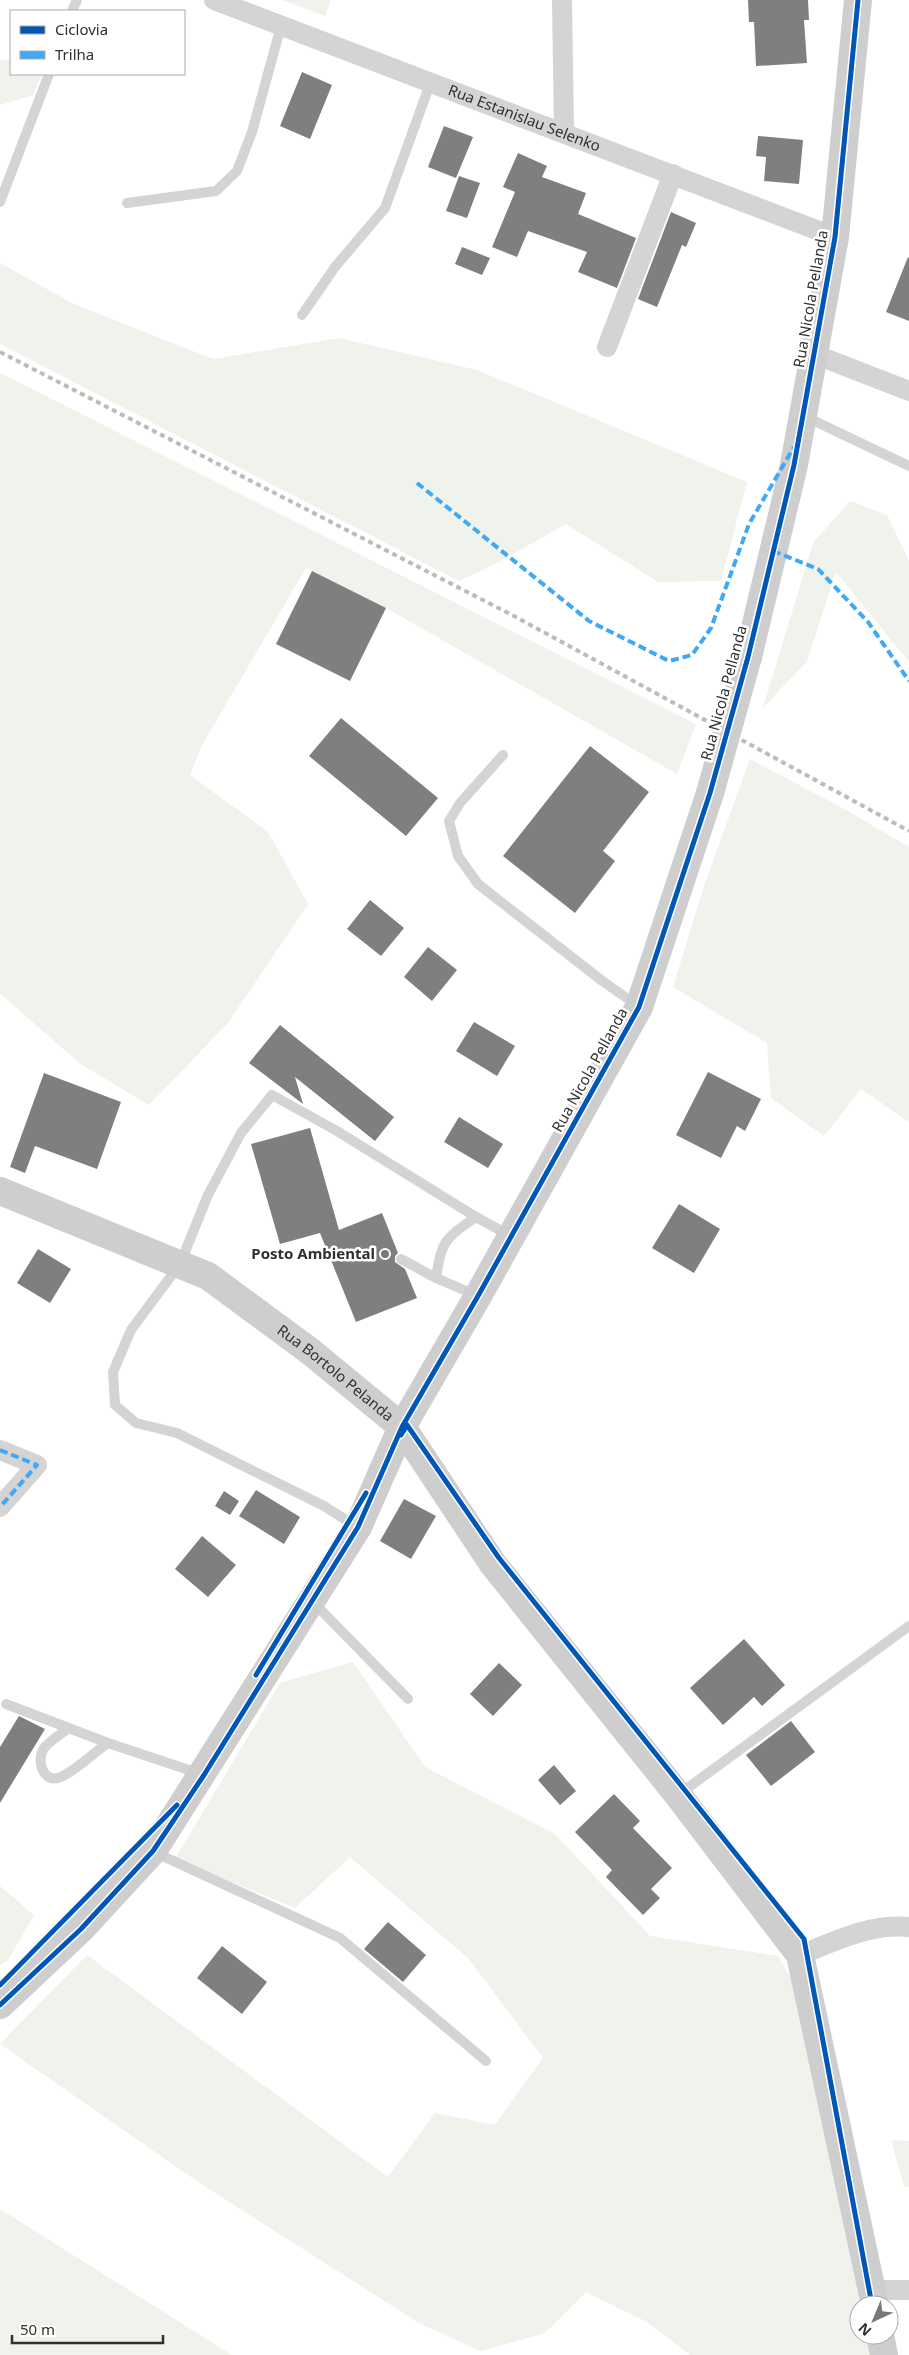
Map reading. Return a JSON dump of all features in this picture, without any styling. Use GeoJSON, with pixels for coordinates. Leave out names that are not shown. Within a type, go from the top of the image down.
{"type":"FeatureCollection","features":[{"type":"Feature","properties":{"kind":"main road","name":"Rua Nicola Pellanda"},"geometry":{"type":"LineString","coordinates":[[0,2005],[81,1929],[153,1851],[204,1775],[358,1527],[402,1427],[512,1236],[639,1007],[710,793],[748,657],[803,416],[835,236],[858,0]]}},
{"type":"Feature","properties":{"kind":"main road","name":"Rua Bortolo Pelanda"},"geometry":{"type":"LineString","coordinates":[[0,1191],[208,1276],[311,1352],[402,1427],[493,1564],[678,1796],[800,1955],[873,2295]]}},
{"type":"Feature","properties":{"kind":"street","name":"Rua Estanislau Selenko"},"geometry":{"type":"LineString","coordinates":[[214,0],[430,84],[564,132],[835,236]]}},
{"type":"Feature","properties":{"kind":"street"},"geometry":{"type":"LineString","coordinates":[[562,0],[564,132]]}},
{"type":"Feature","properties":{"kind":"street"},"geometry":{"type":"LineString","coordinates":[[607,346],[673,174]]}},
{"type":"Feature","properties":{"kind":"street"},"geometry":{"type":"LineString","coordinates":[[814,354],[909,391]]}},
{"type":"Feature","properties":{"kind":"street"},"geometry":{"type":"LineString","coordinates":[[0,1450],[37,1465],[0,1507]]}},
{"type":"Feature","properties":{"kind":"street"},"geometry":{"type":"LineString","coordinates":[[800,1955],[863,1931],[892,1925],[909,1927]]}},
{"type":"Feature","properties":{"kind":"street"},"geometry":{"type":"LineString","coordinates":[[887,2295],[909,2290]]}},
{"type":"Feature","properties":{"kind":"lane"},"geometry":{"type":"LineString","coordinates":[[127,203],[216,191],[237,171],[252,132],[281,26]]}},
{"type":"Feature","properties":{"kind":"lane"},"geometry":{"type":"LineString","coordinates":[[0,202],[48,75]]}},
{"type":"Feature","properties":{"kind":"lane"},"geometry":{"type":"LineString","coordinates":[[302,315],[335,267],[385,208],[430,84]]}},
{"type":"Feature","properties":{"kind":"lane"},"geometry":{"type":"LineString","coordinates":[[803,416],[909,466]]}},
{"type":"Feature","properties":{"kind":"lane"},"geometry":{"type":"LineString","coordinates":[[503,756],[460,803],[449,822],[458,856],[478,884],[601,980],[639,1007]]}},
{"type":"Feature","properties":{"kind":"lane"},"geometry":{"type":"LineString","coordinates":[[358,1527],[324,1506],[177,1433],[136,1423],[115,1406],[113,1372],[130,1330],[180,1264],[208,1195],[241,1133],[272,1095],[337,1131],[512,1236]]}},
{"type":"Feature","properties":{"kind":"lane"},"geometry":{"type":"LineString","coordinates":[[436,1278],[439,1252],[447,1237],[476,1216]]}},
{"type":"Feature","properties":{"kind":"lane"},"geometry":{"type":"LineString","coordinates":[[401,1259],[436,1278],[478,1296]]}},
{"type":"Feature","properties":{"kind":"lane"},"geometry":{"type":"LineString","coordinates":[[312,1602],[408,1699]]}},
{"type":"Feature","properties":{"kind":"lane"},"geometry":{"type":"LineString","coordinates":[[678,1796],[909,1626]]}},
{"type":"Feature","properties":{"kind":"lane"},"geometry":{"type":"LineString","coordinates":[[6,1704],[108,1743],[204,1775]]}},
{"type":"Feature","properties":{"kind":"lane"},"geometry":{"type":"LineString","coordinates":[[69,1728],[45,1746],[41,1753],[40,1764],[45,1774],[50,1777],[60,1777],[108,1743]]}},
{"type":"Feature","properties":{"kind":"lane"},"geometry":{"type":"LineString","coordinates":[[153,1851],[340,1938],[486,2061]]}},
{"type":"Feature","properties":{"kind":"shaded area"},"geometry":{"type":"Polygon","coordinates":[[[283,0],[331,0],[325,16],[283,0]]]}},
{"type":"Feature","properties":{"kind":"shaded area"},"geometry":{"type":"Polygon","coordinates":[[[10,59],[10,75],[42,75],[33,95],[0,105],[0,60],[10,59]]]}},
{"type":"Feature","properties":{"kind":"shaded area"},"geometry":{"type":"Polygon","coordinates":[[[0,263],[74,304],[213,359],[339,338],[477,370],[747,482],[721,581],[658,582],[566,524],[497,563],[459,581],[0,344],[0,263]]]}},
{"type":"Feature","properties":{"kind":"shaded area"},"geometry":{"type":"Polygon","coordinates":[[[0,373],[696,724],[677,774],[386,608],[306,568],[202,745],[190,775],[268,832],[308,904],[228,1023],[149,1105],[82,1065],[0,994],[0,373]]]}},
{"type":"Feature","properties":{"kind":"shaded area"},"geometry":{"type":"Polygon","coordinates":[[[850,501],[887,515],[909,561],[909,662],[836,572],[807,661],[763,708],[813,543],[850,501]]]}},
{"type":"Feature","properties":{"kind":"shaded area"},"geometry":{"type":"Polygon","coordinates":[[[750,759],[848,811],[909,847],[909,1122],[861,1089],[824,1136],[771,1098],[767,1043],[673,987],[704,886],[750,759]]]}},
{"type":"Feature","properties":{"kind":"shaded area"},"geometry":{"type":"Polygon","coordinates":[[[353,1662],[425,1767],[555,1834],[650,1936],[778,1956],[808,2008],[864,2295],[849,2295],[849,2345],[872,2345],[874,2355],[690,2355],[647,2322],[586,2292],[545,2333],[480,2351],[419,2323],[201,2184],[0,2044],[87,1955],[388,2177],[435,2113],[495,2125],[543,2058],[469,1959],[350,1857],[295,1908],[175,1859],[280,1683],[353,1662]]]}},
{"type":"Feature","properties":{"kind":"shaded area"},"geometry":{"type":"Polygon","coordinates":[[[0,1886],[34,1915],[8,1960],[0,1965],[0,1886]]]}},
{"type":"Feature","properties":{"kind":"shaded area"},"geometry":{"type":"Polygon","coordinates":[[[891,2140],[909,2141],[909,2187],[904,2187],[891,2140]]]}},
{"type":"Feature","properties":{"kind":"shaded area"},"geometry":{"type":"Polygon","coordinates":[[[0,2209],[232,2355],[0,2355],[0,2209]]]}},
{"type":"Feature","properties":{"kind":"building"},"geometry":{"type":"Polygon","coordinates":[[[748,0],[808,0],[809,20],[804,20],[807,63],[756,66],[754,22],[749,22],[748,0]]]}},
{"type":"Feature","properties":{"kind":"building"},"geometry":{"type":"Polygon","coordinates":[[[302,72],[332,85],[310,139],[280,126],[302,72]]]}},
{"type":"Feature","properties":{"kind":"building"},"geometry":{"type":"Polygon","coordinates":[[[444,126],[473,137],[456,178],[428,167],[444,126]]]}},
{"type":"Feature","properties":{"kind":"building"},"geometry":{"type":"Polygon","coordinates":[[[758,136],[803,140],[799,184],[764,181],[766,157],[756,156],[758,136]]]}},
{"type":"Feature","properties":{"kind":"building"},"geometry":{"type":"Polygon","coordinates":[[[518,153],[547,166],[542,177],[586,193],[578,214],[636,238],[617,288],[578,272],[587,252],[528,231],[517,257],[492,247],[515,192],[503,187],[518,153]]]}},
{"type":"Feature","properties":{"kind":"building"},"geometry":{"type":"Polygon","coordinates":[[[459,176],[480,183],[467,218],[446,211],[459,176]]]}},
{"type":"Feature","properties":{"kind":"building"},"geometry":{"type":"Polygon","coordinates":[[[671,212],[696,223],[686,247],[682,245],[657,307],[638,299],[671,212]]]}},
{"type":"Feature","properties":{"kind":"building"},"geometry":{"type":"Polygon","coordinates":[[[462,247],[490,258],[482,275],[455,264],[462,247]]]}},
{"type":"Feature","properties":{"kind":"building"},"geometry":{"type":"Polygon","coordinates":[[[909,258],[909,321],[886,312],[909,258]]]}},
{"type":"Feature","properties":{"kind":"building"},"geometry":{"type":"Polygon","coordinates":[[[312,571],[386,608],[350,681],[276,644],[312,571]]]}},
{"type":"Feature","properties":{"kind":"building"},"geometry":{"type":"Polygon","coordinates":[[[341,718],[438,798],[406,836],[309,756],[341,718]]]}},
{"type":"Feature","properties":{"kind":"building"},"geometry":{"type":"Polygon","coordinates":[[[590,746],[649,792],[603,851],[615,861],[575,913],[503,856],[590,746]]]}},
{"type":"Feature","properties":{"kind":"building"},"geometry":{"type":"Polygon","coordinates":[[[370,900],[404,928],[381,956],[347,929],[370,900]]]}},
{"type":"Feature","properties":{"kind":"building"},"geometry":{"type":"Polygon","coordinates":[[[428,947],[457,970],[432,1001],[404,977],[428,947]]]}},
{"type":"Feature","properties":{"kind":"building"},"geometry":{"type":"Polygon","coordinates":[[[474,1022],[515,1046],[497,1076],[456,1051],[474,1022]]]}},
{"type":"Feature","properties":{"kind":"building"},"geometry":{"type":"Polygon","coordinates":[[[280,1025],[394,1117],[375,1141],[295,1077],[303,1104],[249,1063],[280,1025]]]}},
{"type":"Feature","properties":{"kind":"building"},"geometry":{"type":"Polygon","coordinates":[[[708,1072],[761,1099],[745,1131],[737,1126],[721,1158],[676,1135],[708,1072]]]}},
{"type":"Feature","properties":{"kind":"building"},"geometry":{"type":"Polygon","coordinates":[[[44,1073],[121,1102],[97,1169],[35,1146],[25,1173],[10,1167],[44,1073]]]}},
{"type":"Feature","properties":{"kind":"building"},"geometry":{"type":"Polygon","coordinates":[[[459,1117],[503,1144],[488,1168],[444,1142],[459,1117]]]}},
{"type":"Feature","properties":{"kind":"building"},"geometry":{"type":"Polygon","coordinates":[[[310,1128],[339,1230],[382,1213],[398,1253],[395,1256],[395,1262],[405,1269],[417,1298],[356,1322],[320,1233],[280,1244],[251,1144],[310,1128]]]}},
{"type":"Feature","properties":{"kind":"building"},"geometry":{"type":"Polygon","coordinates":[[[679,1204],[720,1229],[694,1273],[652,1248],[679,1204]]]}},
{"type":"Feature","properties":{"kind":"building"},"geometry":{"type":"Polygon","coordinates":[[[38,1249],[71,1269],[50,1303],[17,1283],[38,1249]]]}},
{"type":"Feature","properties":{"kind":"building"},"geometry":{"type":"Polygon","coordinates":[[[256,1490],[300,1517],[284,1544],[239,1516],[256,1490]]]}},
{"type":"Feature","properties":{"kind":"building"},"geometry":{"type":"Polygon","coordinates":[[[224,1491],[239,1501],[230,1515],[215,1506],[224,1491]]]}},
{"type":"Feature","properties":{"kind":"building"},"geometry":{"type":"Polygon","coordinates":[[[404,1499],[436,1516],[411,1559],[380,1541],[404,1499]]]}},
{"type":"Feature","properties":{"kind":"building"},"geometry":{"type":"Polygon","coordinates":[[[202,1536],[236,1565],[208,1597],[175,1569],[202,1536]]]}},
{"type":"Feature","properties":{"kind":"building"},"geometry":{"type":"Polygon","coordinates":[[[744,1639],[785,1685],[762,1706],[754,1697],[723,1725],[690,1688],[744,1639]]]}},
{"type":"Feature","properties":{"kind":"building"},"geometry":{"type":"Polygon","coordinates":[[[499,1663],[522,1685],[493,1716],[470,1694],[499,1663]]]}},
{"type":"Feature","properties":{"kind":"building"},"geometry":{"type":"Polygon","coordinates":[[[19,1716],[45,1729],[0,1803],[0,1747],[19,1716]]]}},
{"type":"Feature","properties":{"kind":"building"},"geometry":{"type":"Polygon","coordinates":[[[791,1721],[815,1752],[771,1786],[746,1755],[791,1721]]]}},
{"type":"Feature","properties":{"kind":"building"},"geometry":{"type":"Polygon","coordinates":[[[554,1765],[576,1791],[560,1805],[538,1780],[554,1765]]]}},
{"type":"Feature","properties":{"kind":"building"},"geometry":{"type":"Polygon","coordinates":[[[614,1794],[640,1821],[633,1828],[672,1868],[651,1889],[660,1898],[643,1915],[606,1877],[612,1870],[575,1832],[614,1794]]]}},
{"type":"Feature","properties":{"kind":"building"},"geometry":{"type":"Polygon","coordinates":[[[388,1922],[426,1955],[403,1982],[364,1949],[388,1922]]]}},
{"type":"Feature","properties":{"kind":"building"},"geometry":{"type":"Polygon","coordinates":[[[222,1946],[267,1982],[242,2014],[197,1978],[222,1946]]]}},
{"type":"Feature","properties":{"kind":"railway"},"geometry":{"type":"LineString","coordinates":[[0,352],[514,616],[909,831]]}},
{"type":"Feature","properties":{"kind":"marked path"},"geometry":{"type":"LineString","coordinates":[[417,483],[589,621],[669,661],[692,655],[711,628],[749,524],[794,447]]}},
{"type":"Feature","properties":{"kind":"marked path"},"geometry":{"type":"LineString","coordinates":[[773,551],[818,569],[868,622],[909,681]]}},
{"type":"Feature","properties":{"kind":"marked path"},"geometry":{"type":"LineString","coordinates":[[0,1450],[37,1465],[0,1507]]}},
{"type":"Feature","properties":{"kind":"cycle path"},"geometry":{"type":"LineString","coordinates":[[0,2005],[81,1929],[153,1851],[204,1775],[358,1527],[402,1427],[478,1296],[639,1007],[710,793],[748,657],[794,465],[835,237],[858,0]]}},
{"type":"Feature","properties":{"kind":"cycle path"},"geometry":{"type":"LineString","coordinates":[[401,1435],[407,1425],[499,1558],[804,1939],[870,2295]]}},
{"type":"Feature","properties":{"kind":"cycle path"},"geometry":{"type":"LineString","coordinates":[[256,1675],[366,1493]]}},
{"type":"Feature","properties":{"kind":"cycle path"},"geometry":{"type":"LineString","coordinates":[[0,1985],[177,1805]]}},
{"type":"Feature","properties":{"kind":"place","name":"Posto Ambiental"},"geometry":{"type":"Point","coordinates":[385,1254]}}]}
